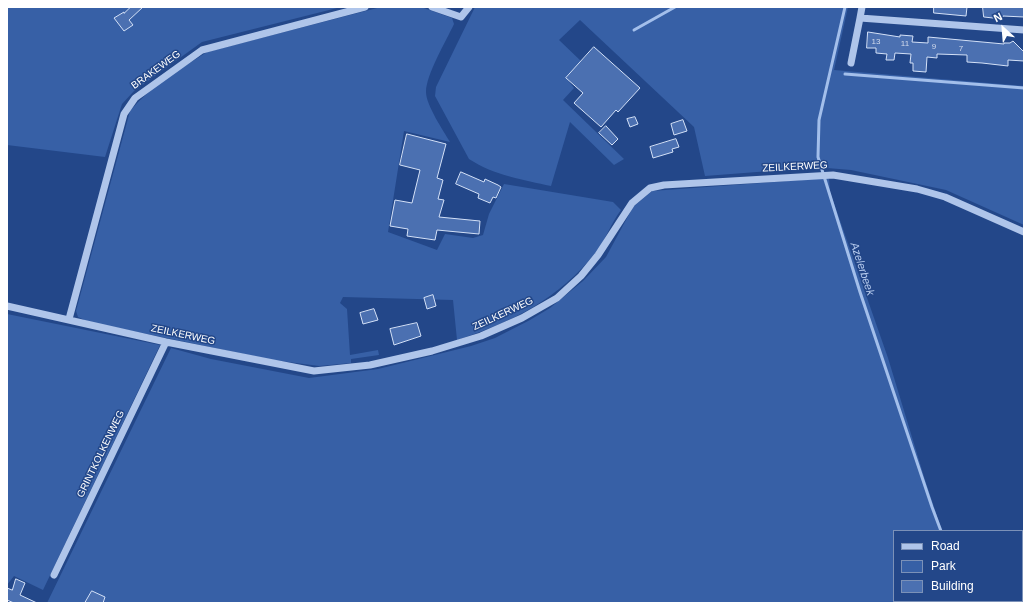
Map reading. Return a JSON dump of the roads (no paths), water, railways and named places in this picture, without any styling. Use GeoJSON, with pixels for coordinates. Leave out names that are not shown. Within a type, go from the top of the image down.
{"type":"FeatureCollection","features":[{"type":"Feature","properties":{"kind":"street","name":"BRAKEWEG"},"geometry":{"type":"LineString","coordinates":[[69,319],[124,114],[135,98],[202,50],[365,7]]}},
{"type":"Feature","properties":{"kind":"street"},"geometry":{"type":"LineString","coordinates":[[432,7],[460,17],[469,7]]}},
{"type":"Feature","properties":{"kind":"street"},"geometry":{"type":"LineString","coordinates":[[851,63],[862,7]]}},
{"type":"Feature","properties":{"kind":"street"},"geometry":{"type":"LineString","coordinates":[[860,18],[1024,30]]}},
{"type":"Feature","properties":{"kind":"street","name":"ZEILKERWEG"},"geometry":{"type":"LineString","coordinates":[[7,306],[166,342],[314,371],[370,365],[432,351],[481,336],[522,318],[557,298],[582,276],[598,255],[632,203],[650,188],[664,185],[829,174],[917,189],[945,197],[1024,232]]}},
{"type":"Feature","properties":{"kind":"street","name":"GRINTKOLKENWEG"},"geometry":{"type":"LineString","coordinates":[[54,575],[166,342]]}},
{"type":"Feature","properties":{"kind":"waterway"},"geometry":{"type":"LineString","coordinates":[[634,30],[675,7]]}},
{"type":"Feature","properties":{"kind":"waterway","name":"Azelerbeek"},"geometry":{"type":"LineString","coordinates":[[845,7],[819,120],[818,157],[860,292],[941,530]]}},
{"type":"Feature","properties":{"kind":"waterway"},"geometry":{"type":"LineString","coordinates":[[845,74],[1024,88]]}}]}
